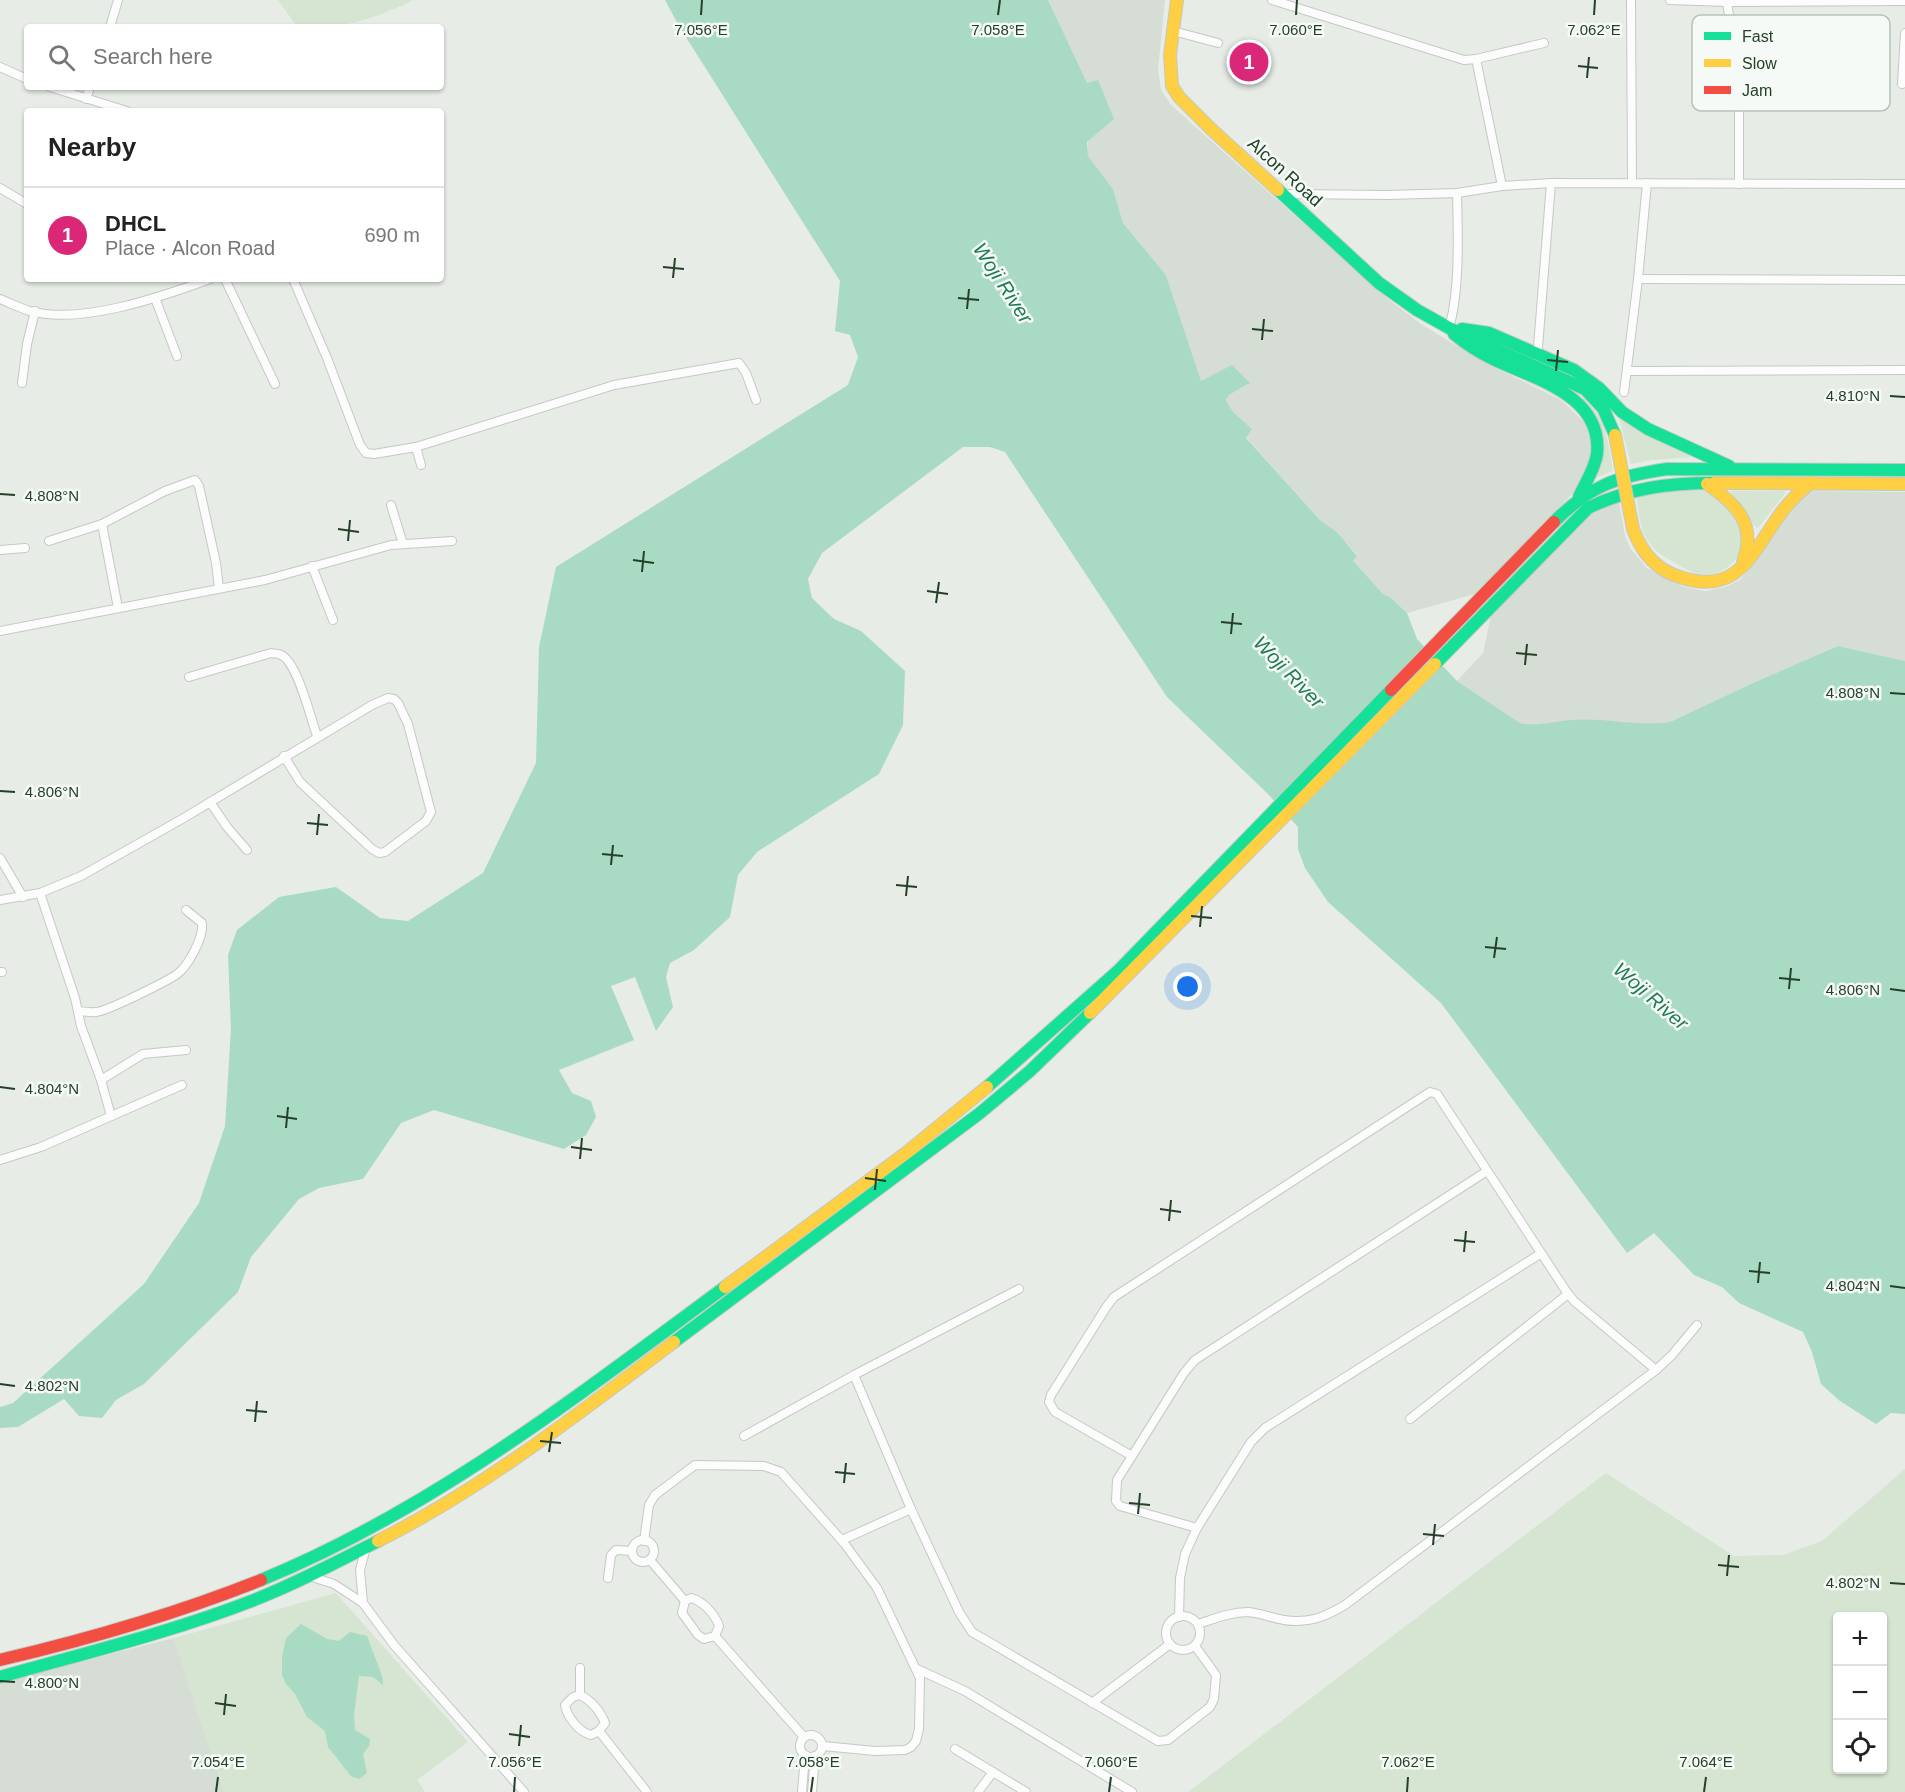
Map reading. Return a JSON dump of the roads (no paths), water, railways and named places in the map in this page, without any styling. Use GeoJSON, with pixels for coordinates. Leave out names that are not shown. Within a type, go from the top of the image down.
{"type":"FeatureCollection","features":[{"type":"Feature","properties":{"kind":"main road","name":"Alcon Road"},"geometry":{"type":"LineString","coordinates":[[1177,0],[1170,55],[1172,86],[1179,97],[1379,283],[1417,310],[1449,328]]}},
{"type":"Feature","properties":{"kind":"main road"},"geometry":{"type":"LineString","coordinates":[[1449,328],[1585,389],[1602,408],[1615,435],[1638,545],[1647,557],[1676,576],[1704,584],[1718,582],[1738,572],[1754,556],[1769,528],[1786,505],[1800,489],[1810,483]]}},
{"type":"Feature","properties":{"kind":"main road"},"geometry":{"type":"LineString","coordinates":[[1449,328],[1489,333],[1574,370],[1599,388],[1622,412],[1648,429],[1739,470]]}},
{"type":"Feature","properties":{"kind":"main road"},"geometry":{"type":"LineString","coordinates":[[0,1677],[150,1635],[253,1600],[309,1576],[402,1529],[501,1468],[917,1162],[1030,1071],[1085,1019],[1263,829],[1486,601],[1579,497],[1594,466],[1597,453],[1597,433],[1581,407],[1560,389],[1469,347],[1449,328]]}},
{"type":"Feature","properties":{"kind":"main road"},"geometry":{"type":"LineString","coordinates":[[1579,497],[1602,483],[1643,472],[1667,469],[1905,470]]}},
{"type":"Feature","properties":{"kind":"main road"},"geometry":{"type":"LineString","coordinates":[[1486,601],[1588,508],[1600,501],[1635,490],[1678,483],[1905,484]]}},
{"type":"Feature","properties":{"kind":"main road"},"geometry":{"type":"LineString","coordinates":[[1706,484],[1726,498],[1739,511],[1748,525],[1749,546],[1738,572]]}},
{"type":"Feature","properties":{"kind":"main road"},"geometry":{"type":"LineString","coordinates":[[0,1660],[153,1619],[298,1564],[393,1516],[492,1458],[957,1113],[1066,1020],[1263,829]]}},
{"type":"Feature","properties":{"kind":"street"},"geometry":{"type":"LineString","coordinates":[[111,24],[118,0]]}},
{"type":"Feature","properties":{"kind":"street"},"geometry":{"type":"LineString","coordinates":[[1272,0],[1464,60],[1544,43]]}},
{"type":"Feature","properties":{"kind":"street"},"geometry":{"type":"LineString","coordinates":[[1630,0],[1632,182]]}},
{"type":"Feature","properties":{"kind":"street"},"geometry":{"type":"LineString","coordinates":[[1670,0],[1905,1]]}},
{"type":"Feature","properties":{"kind":"street"},"geometry":{"type":"LineString","coordinates":[[1727,2],[1729,15]]}},
{"type":"Feature","properties":{"kind":"street"},"geometry":{"type":"LineString","coordinates":[[1173,31],[1218,43]]}},
{"type":"Feature","properties":{"kind":"street"},"geometry":{"type":"LineString","coordinates":[[1902,84],[1905,33]]}},
{"type":"Feature","properties":{"kind":"street"},"geometry":{"type":"LineString","coordinates":[[1476,59],[1502,186]]}},
{"type":"Feature","properties":{"kind":"street"},"geometry":{"type":"LineString","coordinates":[[0,67],[24,78]]}},
{"type":"Feature","properties":{"kind":"street"},"geometry":{"type":"LineString","coordinates":[[59,90],[117,108]]}},
{"type":"Feature","properties":{"kind":"street"},"geometry":{"type":"LineString","coordinates":[[86,99],[89,90]]}},
{"type":"Feature","properties":{"kind":"street"},"geometry":{"type":"LineString","coordinates":[[1739,111],[1739,184]]}},
{"type":"Feature","properties":{"kind":"street"},"geometry":{"type":"LineString","coordinates":[[1538,347],[1551,183]]}},
{"type":"Feature","properties":{"kind":"street"},"geometry":{"type":"LineString","coordinates":[[1282,194],[1457,193],[1502,186],[1551,183],[1905,184]]}},
{"type":"Feature","properties":{"kind":"street"},"geometry":{"type":"LineString","coordinates":[[1624,392],[1647,183]]}},
{"type":"Feature","properties":{"kind":"street"},"geometry":{"type":"LineString","coordinates":[[0,188],[24,202]]}},
{"type":"Feature","properties":{"kind":"street"},"geometry":{"type":"LineString","coordinates":[[1449,328],[1454,314],[1458,234],[1457,193]]}},
{"type":"Feature","properties":{"kind":"street"},"geometry":{"type":"LineString","coordinates":[[1638,279],[1905,280]]}},
{"type":"Feature","properties":{"kind":"street"},"geometry":{"type":"LineString","coordinates":[[0,299],[35,311],[72,314],[95,312],[155,298],[201,282]]}},
{"type":"Feature","properties":{"kind":"street"},"geometry":{"type":"LineString","coordinates":[[226,282],[275,384]]}},
{"type":"Feature","properties":{"kind":"street"},"geometry":{"type":"LineString","coordinates":[[294,282],[331,368],[360,445],[366,453],[374,454],[416,447],[614,386],[739,363],[746,373],[756,400]]}},
{"type":"Feature","properties":{"kind":"street"},"geometry":{"type":"LineString","coordinates":[[155,298],[177,356]]}},
{"type":"Feature","properties":{"kind":"street"},"geometry":{"type":"LineString","coordinates":[[22,383],[27,344],[35,311]]}},
{"type":"Feature","properties":{"kind":"street"},"geometry":{"type":"LineString","coordinates":[[1627,370],[1905,370]]}},
{"type":"Feature","properties":{"kind":"street"},"geometry":{"type":"LineString","coordinates":[[416,447],[421,465]]}},
{"type":"Feature","properties":{"kind":"street"},"geometry":{"type":"LineString","coordinates":[[49,541],[102,524],[165,491],[195,480],[199,486],[216,563],[219,588]]}},
{"type":"Feature","properties":{"kind":"street"},"geometry":{"type":"LineString","coordinates":[[391,505],[403,544]]}},
{"type":"Feature","properties":{"kind":"street"},"geometry":{"type":"LineString","coordinates":[[102,524],[118,608]]}},
{"type":"Feature","properties":{"kind":"street"},"geometry":{"type":"LineString","coordinates":[[0,631],[266,580],[392,545],[452,541]]}},
{"type":"Feature","properties":{"kind":"street"},"geometry":{"type":"LineString","coordinates":[[0,550],[25,548]]}},
{"type":"Feature","properties":{"kind":"street"},"geometry":{"type":"LineString","coordinates":[[312,566],[333,620]]}},
{"type":"Feature","properties":{"kind":"street"},"geometry":{"type":"LineString","coordinates":[[189,677],[271,653],[281,655],[290,663],[296,675],[318,736]]}},
{"type":"Feature","properties":{"kind":"street"},"geometry":{"type":"LineString","coordinates":[[0,900],[40,893],[81,876],[210,802],[284,756],[318,736],[388,698],[398,703],[408,724],[431,804],[431,812],[426,821],[385,852],[379,853],[300,782],[284,756]]}},
{"type":"Feature","properties":{"kind":"street"},"geometry":{"type":"LineString","coordinates":[[210,802],[226,827],[247,850]]}},
{"type":"Feature","properties":{"kind":"street"},"geometry":{"type":"LineString","coordinates":[[0,858],[23,897]]}},
{"type":"Feature","properties":{"kind":"street"},"geometry":{"type":"LineString","coordinates":[[40,893],[111,1116]]}},
{"type":"Feature","properties":{"kind":"street"},"geometry":{"type":"LineString","coordinates":[[78,1011],[95,1012],[109,1008],[177,974],[196,948],[203,930],[202,923],[186,910]]}},
{"type":"Feature","properties":{"kind":"street"},"geometry":{"type":"LineString","coordinates":[[101,1080],[143,1054],[186,1050]]}},
{"type":"Feature","properties":{"kind":"street"},"geometry":{"type":"LineString","coordinates":[[0,1160],[41,1147],[182,1085]]}},
{"type":"Feature","properties":{"kind":"street"},"geometry":{"type":"LineString","coordinates":[[1132,1456],[1055,1412],[1049,1402],[1051,1395],[1114,1297],[1430,1092],[1437,1094],[1568,1294],[1656,1370]]}},
{"type":"Feature","properties":{"kind":"street"},"geometry":{"type":"LineString","coordinates":[[1197,1528],[1120,1506],[1116,1500],[1117,1480],[1184,1373],[1195,1360],[1487,1172]]}},
{"type":"Feature","properties":{"kind":"street"},"geometry":{"type":"LineString","coordinates":[[1179,1617],[1179,1578],[1185,1554],[1197,1528],[1251,1442],[1265,1428],[1540,1254]]}},
{"type":"Feature","properties":{"kind":"street"},"geometry":{"type":"LineString","coordinates":[[744,1436],[854,1375],[1019,1289]]}},
{"type":"Feature","properties":{"kind":"street"},"geometry":{"type":"LineString","coordinates":[[1410,1419],[1568,1294]]}},
{"type":"Feature","properties":{"kind":"street"},"geometry":{"type":"LineString","coordinates":[[1198,1624],[1232,1613],[1254,1613],[1286,1620],[1309,1621],[1324,1617],[1364,1590],[1656,1370],[1697,1325]]}},
{"type":"Feature","properties":{"kind":"street"},"geometry":{"type":"LineString","coordinates":[[854,1375],[911,1509],[959,1612],[972,1632],[1158,1741],[1168,1740],[1210,1707],[1214,1699],[1216,1675],[1195,1646]]}},
{"type":"Feature","properties":{"kind":"street"},"geometry":{"type":"LineString","coordinates":[[644,1540],[649,1505],[655,1495],[695,1465],[764,1467],[781,1472],[842,1540],[877,1588],[921,1678],[920,1719],[916,1741],[911,1747],[893,1752],[822,1746]]}},
{"type":"Feature","properties":{"kind":"street"},"geometry":{"type":"LineString","coordinates":[[842,1540],[911,1509]]}},
{"type":"Feature","properties":{"kind":"street"},"geometry":{"type":"LineString","coordinates":[[644,1540],[649,1542],[653,1548],[653,1556],[645,1562],[638,1561],[632,1551],[635,1543],[644,1540]]}},
{"type":"Feature","properties":{"kind":"street"},"geometry":{"type":"LineString","coordinates":[[363,1603],[360,1570],[366,1548]]}},
{"type":"Feature","properties":{"kind":"street"},"geometry":{"type":"LineString","coordinates":[[608,1578],[611,1555],[616,1550],[632,1551]]}},
{"type":"Feature","properties":{"kind":"street"},"geometry":{"type":"LineString","coordinates":[[650,1560],[685,1601]]}},
{"type":"Feature","properties":{"kind":"street"},"geometry":{"type":"LineString","coordinates":[[309,1576],[334,1584],[363,1603],[394,1645],[524,1792]]}},
{"type":"Feature","properties":{"kind":"street"},"geometry":{"type":"LineString","coordinates":[[691,1598],[701,1601],[719,1626],[715,1636],[704,1638],[698,1635],[682,1613],[685,1601],[691,1598]]}},
{"type":"Feature","properties":{"kind":"street"},"geometry":{"type":"LineString","coordinates":[[1179,1617],[1189,1617],[1198,1624],[1200,1636],[1195,1646],[1179,1650],[1170,1644],[1166,1634],[1173,1620],[1179,1617]]}},
{"type":"Feature","properties":{"kind":"street"},"geometry":{"type":"LineString","coordinates":[[715,1636],[804,1737]]}},
{"type":"Feature","properties":{"kind":"street"},"geometry":{"type":"LineString","coordinates":[[1092,1703],[1170,1644]]}},
{"type":"Feature","properties":{"kind":"street"},"geometry":{"type":"LineString","coordinates":[[580,1668],[580,1695]]}},
{"type":"Feature","properties":{"kind":"street"},"geometry":{"type":"LineString","coordinates":[[917,1669],[965,1690],[1132,1792]]}},
{"type":"Feature","properties":{"kind":"street"},"geometry":{"type":"LineString","coordinates":[[580,1695],[586,1698],[602,1715],[605,1723],[599,1731],[591,1735],[584,1733],[566,1714],[565,1705],[573,1697],[580,1695]]}},
{"type":"Feature","properties":{"kind":"street"},"geometry":{"type":"LineString","coordinates":[[599,1731],[647,1792]]}},
{"type":"Feature","properties":{"kind":"street"},"geometry":{"type":"LineString","coordinates":[[804,1737],[814,1735],[820,1739],[822,1746],[820,1753],[815,1756],[806,1755]]}},
{"type":"Feature","properties":{"kind":"street"},"geometry":{"type":"LineString","coordinates":[[802,1792],[806,1755],[800,1747],[804,1737]]}},
{"type":"Feature","properties":{"kind":"street"},"geometry":{"type":"LineString","coordinates":[[955,1749],[1026,1792]]}},
{"type":"Feature","properties":{"kind":"street"},"geometry":{"type":"LineString","coordinates":[[812,1792],[815,1756]]}},
{"type":"Feature","properties":{"kind":"street"},"geometry":{"type":"LineString","coordinates":[[978,1792],[993,1772]]}},
{"type":"Feature","properties":{"kind":"water","name":"Woji River"},"geometry":{"type":"Polygon","coordinates":[[[665,0],[1048,0],[1087,83],[1098,80],[1114,119],[1087,142],[1088,156],[1113,189],[1123,223],[1166,275],[1201,381],[1232,365],[1250,383],[1229,395],[1226,400],[1233,412],[1252,429],[1246,438],[1320,520],[1338,533],[1357,556],[1353,561],[1383,594],[1391,598],[1407,613],[1417,639],[1457,681],[1520,723],[1540,724],[1583,719],[1645,723],[1670,722],[1838,646],[1905,661],[1905,1414],[1891,1413],[1876,1424],[1840,1401],[1821,1384],[1812,1352],[1803,1332],[1739,1303],[1722,1287],[1694,1275],[1654,1233],[1627,1253],[1441,1003],[1328,902],[1305,868],[1298,849],[1298,827],[1268,794],[1167,697],[1005,452],[990,447],[963,447],[822,553],[808,579],[812,598],[834,619],[861,631],[905,671],[903,725],[879,774],[757,852],[738,875],[730,917],[694,950],[670,963],[666,977],[673,1007],[656,1031],[635,977],[611,986],[634,1040],[559,1070],[572,1093],[591,1101],[596,1117],[586,1135],[564,1149],[434,1110],[401,1123],[363,1179],[319,1188],[299,1199],[251,1257],[238,1292],[144,1384],[116,1400],[102,1418],[79,1416],[64,1399],[18,1427],[0,1428],[0,1407],[13,1403],[144,1284],[199,1203],[225,1126],[231,1029],[228,955],[237,930],[279,897],[336,887],[380,918],[408,921],[483,873],[536,763],[539,647],[556,567],[848,385],[858,357],[850,335],[835,331],[840,281],[679,26],[665,0]]]}},
{"type":"Feature","properties":{"kind":"water"},"geometry":{"type":"Polygon","coordinates":[[[301,1624],[327,1639],[339,1641],[350,1632],[367,1636],[382,1676],[383,1685],[373,1677],[359,1676],[354,1715],[355,1730],[370,1739],[369,1746],[363,1754],[367,1773],[359,1779],[351,1776],[328,1747],[325,1731],[307,1717],[282,1675],[282,1657],[286,1638],[301,1624]]]}},
{"type":"Feature","properties":{"kind":"place","name":"DHCL"},"geometry":{"type":"Point","coordinates":[1249,62]}}]}
